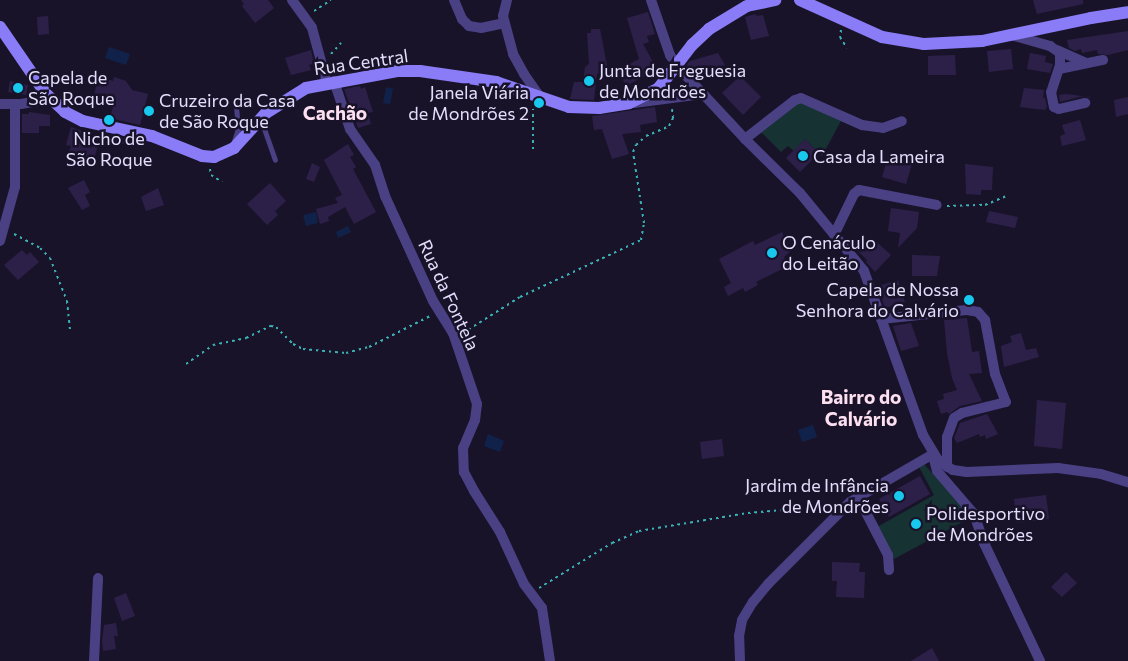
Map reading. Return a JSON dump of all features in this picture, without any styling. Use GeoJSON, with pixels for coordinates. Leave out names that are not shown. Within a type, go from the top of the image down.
{"type":"FeatureCollection","features":[{"type":"Feature","properties":{"kind":"main road"},"geometry":{"type":"LineString","coordinates":[[751,2],[776,0]]}},
{"type":"Feature","properties":{"kind":"main road"},"geometry":{"type":"LineString","coordinates":[[800,0],[882,36],[917,44],[956,44],[1126,14]]}},
{"type":"Feature","properties":{"kind":"main road","name":"Rua Central"},"geometry":{"type":"LineString","coordinates":[[230,151],[270,110],[301,91],[330,82],[412,70],[496,82],[576,108],[616,106],[635,101],[653,92],[667,80],[704,33],[751,2]]}},
{"type":"Feature","properties":{"kind":"main road"},"geometry":{"type":"LineString","coordinates":[[0,27],[50,99],[65,112],[83,121],[152,136],[210,157],[230,151]]}},
{"type":"Feature","properties":{"kind":"street","name":"Rua da Fontela"},"geometry":{"type":"LineString","coordinates":[[292,0],[306,17],[312,28],[330,82],[350,129],[375,165],[385,196],[439,312],[449,325],[455,338],[477,404],[475,420],[463,448],[464,472],[500,532],[524,584],[543,611],[550,661]]}},
{"type":"Feature","properties":{"kind":"street"},"geometry":{"type":"LineString","coordinates":[[454,0],[462,19],[469,26],[478,28],[504,23]]}},
{"type":"Feature","properties":{"kind":"street"},"geometry":{"type":"LineString","coordinates":[[506,0],[504,23],[516,60],[538,97]]}},
{"type":"Feature","properties":{"kind":"street"},"geometry":{"type":"LineString","coordinates":[[651,0],[670,55],[677,66],[745,139],[800,193],[866,276],[923,435],[933,454],[936,469],[974,514],[984,543],[1040,661]]}},
{"type":"Feature","properties":{"kind":"street"},"geometry":{"type":"LineString","coordinates":[[1011,35],[1057,50],[1086,63]]}},
{"type":"Feature","properties":{"kind":"street"},"geometry":{"type":"LineString","coordinates":[[1057,50],[1061,57],[1051,92],[1054,107],[1061,108],[1085,103]]}},
{"type":"Feature","properties":{"kind":"street"},"geometry":{"type":"LineString","coordinates":[[1059,69],[1104,60]]}},
{"type":"Feature","properties":{"kind":"street"},"geometry":{"type":"LineString","coordinates":[[616,106],[702,94]]}},
{"type":"Feature","properties":{"kind":"street"},"geometry":{"type":"LineString","coordinates":[[745,139],[795,100],[801,98],[862,125],[883,128],[902,121]]}},
{"type":"Feature","properties":{"kind":"street"},"geometry":{"type":"LineString","coordinates":[[0,104],[50,99]]}},
{"type":"Feature","properties":{"kind":"street"},"geometry":{"type":"LineString","coordinates":[[0,241],[15,188],[15,104]]}},
{"type":"Feature","properties":{"kind":"street"},"geometry":{"type":"LineString","coordinates":[[834,234],[854,194],[859,190],[937,205]]}},
{"type":"Feature","properties":{"kind":"street"},"geometry":{"type":"LineString","coordinates":[[881,319],[971,310],[978,312],[985,320],[995,374],[1006,402],[962,413],[954,418],[947,437],[947,467]]}},
{"type":"Feature","properties":{"kind":"street"},"geometry":{"type":"LineString","coordinates":[[933,454],[947,467],[974,473],[1067,468],[1101,474],[1128,482]]}},
{"type":"Feature","properties":{"kind":"street"},"geometry":{"type":"LineString","coordinates":[[740,661],[740,625],[753,602],[846,506],[858,497],[933,454]]}},
{"type":"Feature","properties":{"kind":"street"},"geometry":{"type":"LineString","coordinates":[[858,497],[888,556],[890,570]]}},
{"type":"Feature","properties":{"kind":"street"},"geometry":{"type":"LineString","coordinates":[[94,661],[98,578]]}},
{"type":"Feature","properties":{"kind":"lane"},"geometry":{"type":"LineString","coordinates":[[230,151],[238,129],[236,104]]}},
{"type":"Feature","properties":{"kind":"lane"},"geometry":{"type":"LineString","coordinates":[[260,119],[276,160]]}},
{"type":"Feature","properties":{"kind":"path"},"geometry":{"type":"LineString","coordinates":[[306,17],[331,0]]}},
{"type":"Feature","properties":{"kind":"path"},"geometry":{"type":"LineString","coordinates":[[845,20],[840,35],[847,48]]}},
{"type":"Feature","properties":{"kind":"path"},"geometry":{"type":"LineString","coordinates":[[533,149],[538,97]]}},
{"type":"Feature","properties":{"kind":"path"},"geometry":{"type":"LineString","coordinates":[[455,338],[520,297],[641,240],[644,233],[644,223],[633,152],[642,139],[671,124],[673,115],[671,98]]}},
{"type":"Feature","properties":{"kind":"path"},"geometry":{"type":"LineString","coordinates":[[210,157],[210,174],[222,182]]}},
{"type":"Feature","properties":{"kind":"path"},"geometry":{"type":"LineString","coordinates":[[937,205],[966,207],[985,205],[1008,195]]}},
{"type":"Feature","properties":{"kind":"path"},"geometry":{"type":"LineString","coordinates":[[4,229],[40,248],[50,258],[67,301],[70,331]]}},
{"type":"Feature","properties":{"kind":"path"},"geometry":{"type":"LineString","coordinates":[[186,364],[213,345],[246,338],[271,326],[278,329],[296,346],[307,350],[355,352],[439,312]]}},
{"type":"Feature","properties":{"kind":"path"},"geometry":{"type":"LineString","coordinates":[[531,593],[612,543],[639,531],[740,514],[807,510],[836,505]]}},
{"type":"Feature","properties":{"kind":"green space"},"geometry":{"type":"Polygon","coordinates":[[[800,102],[841,121],[822,156],[805,139],[794,151],[788,146],[781,152],[761,132],[800,102]]]}},
{"type":"Feature","properties":{"kind":"green space","name":"Polidesportivo de Mondrões"},"geometry":{"type":"Polygon","coordinates":[[[924,464],[967,512],[968,519],[894,559],[877,527],[934,495],[919,467],[924,464]]]}},
{"type":"Feature","properties":{"kind":"water"},"geometry":{"type":"Polygon","coordinates":[[[109,47],[130,54],[126,65],[105,58],[109,47]]]}},
{"type":"Feature","properties":{"kind":"water"},"geometry":{"type":"Polygon","coordinates":[[[386,87],[393,89],[390,104],[383,103],[386,87]]]}},
{"type":"Feature","properties":{"kind":"water"},"geometry":{"type":"Polygon","coordinates":[[[316,212],[318,223],[306,226],[303,215],[316,212]]]}},
{"type":"Feature","properties":{"kind":"water"},"geometry":{"type":"Polygon","coordinates":[[[348,226],[351,232],[338,238],[336,232],[348,226]]]}},
{"type":"Feature","properties":{"kind":"water"},"geometry":{"type":"Polygon","coordinates":[[[813,425],[817,437],[802,442],[798,430],[813,425]]]}},
{"type":"Feature","properties":{"kind":"water"},"geometry":{"type":"Polygon","coordinates":[[[488,434],[504,441],[500,452],[484,446],[488,434]]]}},
{"type":"Feature","properties":{"kind":"building"},"geometry":{"type":"Polygon","coordinates":[[[241,0],[268,0],[274,8],[255,23],[242,6],[244,4],[241,0]]]}},
{"type":"Feature","properties":{"kind":"building"},"geometry":{"type":"Polygon","coordinates":[[[1033,0],[1083,0],[1083,4],[1037,14],[1033,0]]]}},
{"type":"Feature","properties":{"kind":"building"},"geometry":{"type":"Polygon","coordinates":[[[648,12],[655,34],[647,36],[649,42],[643,44],[657,69],[626,86],[618,70],[639,59],[627,18],[648,12]]]}},
{"type":"Feature","properties":{"kind":"building"},"geometry":{"type":"Polygon","coordinates":[[[756,14],[756,16],[763,15],[769,36],[751,40],[745,17],[756,14]]]}},
{"type":"Feature","properties":{"kind":"building"},"geometry":{"type":"Polygon","coordinates":[[[48,16],[49,34],[38,35],[37,17],[48,16]]]}},
{"type":"Feature","properties":{"kind":"building"},"geometry":{"type":"Polygon","coordinates":[[[591,29],[600,29],[608,71],[597,74],[594,100],[570,99],[574,82],[583,82],[585,67],[589,64],[587,33],[591,33],[591,29]]]}},
{"type":"Feature","properties":{"kind":"building"},"geometry":{"type":"Polygon","coordinates":[[[1128,31],[1128,50],[1108,55],[1098,54],[1097,50],[1082,53],[1081,49],[1075,51],[1069,48],[1067,40],[1128,31]]]}},
{"type":"Feature","properties":{"kind":"building"},"geometry":{"type":"Polygon","coordinates":[[[1011,49],[1013,69],[989,72],[987,51],[1011,49]]]}},
{"type":"Feature","properties":{"kind":"building"},"geometry":{"type":"Polygon","coordinates":[[[311,50],[314,63],[309,65],[311,70],[291,75],[285,58],[311,50]]]}},
{"type":"Feature","properties":{"kind":"building"},"geometry":{"type":"Polygon","coordinates":[[[718,53],[725,65],[694,74],[686,66],[690,61],[718,53]]]}},
{"type":"Feature","properties":{"kind":"building"},"geometry":{"type":"Polygon","coordinates":[[[1030,53],[1046,56],[1045,62],[1053,64],[1050,73],[1027,69],[1030,53]]]}},
{"type":"Feature","properties":{"kind":"building"},"geometry":{"type":"Polygon","coordinates":[[[955,55],[956,75],[928,75],[928,56],[955,55]]]}},
{"type":"Feature","properties":{"kind":"building"},"geometry":{"type":"Polygon","coordinates":[[[740,76],[761,97],[743,115],[722,93],[740,76]]]}},
{"type":"Feature","properties":{"kind":"building"},"geometry":{"type":"Polygon","coordinates":[[[99,77],[113,81],[114,77],[126,81],[132,90],[148,94],[140,125],[110,117],[113,107],[92,101],[99,77]]]}},
{"type":"Feature","properties":{"kind":"building","name":"Capela de São Roque"},"geometry":{"type":"Polygon","coordinates":[[[10,81],[28,85],[26,95],[8,92],[10,81]]]}},
{"type":"Feature","properties":{"kind":"building"},"geometry":{"type":"Polygon","coordinates":[[[360,86],[361,89],[365,87],[373,112],[368,113],[371,124],[358,128],[344,89],[360,86]]]}},
{"type":"Feature","properties":{"kind":"building"},"geometry":{"type":"Polygon","coordinates":[[[1024,88],[1044,90],[1043,98],[1045,98],[1047,107],[1045,110],[1020,107],[1024,88]]]}},
{"type":"Feature","properties":{"kind":"building"},"geometry":{"type":"Polygon","coordinates":[[[1059,95],[1083,96],[1060,102],[1059,95]]]}},
{"type":"Feature","properties":{"kind":"building"},"geometry":{"type":"Polygon","coordinates":[[[1128,97],[1128,114],[1116,117],[1114,100],[1128,97]]]}},
{"type":"Feature","properties":{"kind":"building"},"geometry":{"type":"Polygon","coordinates":[[[655,107],[657,122],[640,125],[641,132],[622,134],[629,154],[612,159],[602,129],[594,130],[592,116],[655,107]]]}},
{"type":"Feature","properties":{"kind":"building"},"geometry":{"type":"Polygon","coordinates":[[[29,112],[50,115],[50,126],[39,126],[39,133],[22,133],[22,114],[29,114],[29,112]]]}},
{"type":"Feature","properties":{"kind":"building"},"geometry":{"type":"Polygon","coordinates":[[[1080,120],[1086,140],[1062,146],[1060,136],[1065,134],[1062,125],[1080,120]]]}},
{"type":"Feature","properties":{"kind":"building"},"geometry":{"type":"Polygon","coordinates":[[[71,127],[89,133],[87,141],[98,145],[93,163],[79,158],[80,155],[69,151],[71,146],[66,145],[71,127]]]}},
{"type":"Feature","properties":{"kind":"building"},"geometry":{"type":"Polygon","coordinates":[[[111,135],[136,141],[136,146],[110,142],[111,135]]]}},
{"type":"Feature","properties":{"kind":"building","name":"Casa da Lameira"},"geometry":{"type":"Polygon","coordinates":[[[805,139],[819,153],[800,172],[786,158],[805,139]]]}},
{"type":"Feature","properties":{"kind":"building"},"geometry":{"type":"Polygon","coordinates":[[[348,144],[354,155],[350,157],[356,167],[353,169],[376,212],[354,224],[345,207],[328,217],[329,221],[320,224],[316,209],[338,203],[335,198],[342,195],[324,160],[348,144]]]}},
{"type":"Feature","properties":{"kind":"building"},"geometry":{"type":"Polygon","coordinates":[[[888,157],[912,164],[906,184],[882,177],[888,157]]]}},
{"type":"Feature","properties":{"kind":"building"},"geometry":{"type":"Polygon","coordinates":[[[312,163],[320,167],[314,182],[306,179],[312,163]]]}},
{"type":"Feature","properties":{"kind":"building"},"geometry":{"type":"Polygon","coordinates":[[[965,164],[993,167],[992,190],[981,190],[981,195],[966,194],[965,164]]]}},
{"type":"Feature","properties":{"kind":"building"},"geometry":{"type":"Polygon","coordinates":[[[84,180],[90,192],[85,195],[90,206],[82,210],[68,188],[84,180]]]}},
{"type":"Feature","properties":{"kind":"building"},"geometry":{"type":"Polygon","coordinates":[[[270,183],[286,201],[275,211],[278,215],[267,225],[247,204],[270,183]]]}},
{"type":"Feature","properties":{"kind":"building"},"geometry":{"type":"Polygon","coordinates":[[[158,188],[164,205],[146,211],[141,197],[158,188]]]}},
{"type":"Feature","properties":{"kind":"building"},"geometry":{"type":"Polygon","coordinates":[[[891,208],[919,212],[917,228],[898,248],[900,233],[888,231],[891,208]]]}},
{"type":"Feature","properties":{"kind":"building"},"geometry":{"type":"Polygon","coordinates":[[[989,211],[1018,217],[1015,228],[986,222],[989,211]]]}},
{"type":"Feature","properties":{"kind":"building"},"geometry":{"type":"Polygon","coordinates":[[[782,232],[791,251],[784,257],[788,266],[756,282],[758,285],[745,292],[743,288],[728,296],[724,287],[731,283],[719,259],[753,241],[755,245],[782,232]]]}},
{"type":"Feature","properties":{"kind":"building"},"geometry":{"type":"Polygon","coordinates":[[[871,237],[891,255],[875,272],[858,251],[871,237]]]}},
{"type":"Feature","properties":{"kind":"building"},"geometry":{"type":"Polygon","coordinates":[[[22,250],[27,255],[30,252],[39,262],[18,280],[4,265],[22,250]]]}},
{"type":"Feature","properties":{"kind":"building"},"geometry":{"type":"Polygon","coordinates":[[[912,255],[940,256],[937,276],[912,276],[912,255]]]}},
{"type":"Feature","properties":{"kind":"building"},"geometry":{"type":"Polygon","coordinates":[[[898,280],[905,302],[885,308],[878,286],[898,280]]]}},
{"type":"Feature","properties":{"kind":"building"},"geometry":{"type":"Polygon","coordinates":[[[967,318],[972,352],[979,351],[982,373],[969,374],[982,401],[960,406],[949,414],[947,412],[941,414],[937,401],[944,399],[943,394],[957,390],[952,378],[947,353],[944,320],[967,318]]]}},
{"type":"Feature","properties":{"kind":"building"},"geometry":{"type":"Polygon","coordinates":[[[911,323],[919,346],[901,351],[893,326],[911,323]]]}},
{"type":"Feature","properties":{"kind":"building"},"geometry":{"type":"Polygon","coordinates":[[[1021,333],[1026,350],[1036,348],[1039,357],[1004,367],[1001,346],[1012,342],[1010,336],[1021,333]]]}},
{"type":"Feature","properties":{"kind":"building"},"geometry":{"type":"Polygon","coordinates":[[[1037,400],[1066,403],[1062,449],[1034,446],[1037,400]]]}},
{"type":"Feature","properties":{"kind":"building"},"geometry":{"type":"Polygon","coordinates":[[[987,414],[998,434],[986,439],[985,435],[980,437],[979,434],[957,443],[954,438],[960,423],[987,414]]]}},
{"type":"Feature","properties":{"kind":"building"},"geometry":{"type":"Polygon","coordinates":[[[722,439],[724,456],[702,459],[700,442],[722,439]]]}},
{"type":"Feature","properties":{"kind":"building"},"geometry":{"type":"Polygon","coordinates":[[[920,476],[930,494],[889,517],[879,499],[920,476]]]}},
{"type":"Feature","properties":{"kind":"building"},"geometry":{"type":"Polygon","coordinates":[[[1046,495],[1049,519],[1017,523],[1014,499],[1046,495]]]}},
{"type":"Feature","properties":{"kind":"building"},"geometry":{"type":"Polygon","coordinates":[[[832,562],[860,563],[859,572],[865,572],[864,598],[836,597],[837,581],[832,581],[832,562]]]}},
{"type":"Feature","properties":{"kind":"building"},"geometry":{"type":"Polygon","coordinates":[[[1066,572],[1077,583],[1062,597],[1051,587],[1066,572]]]}},
{"type":"Feature","properties":{"kind":"building"},"geometry":{"type":"Polygon","coordinates":[[[126,593],[135,616],[122,621],[114,598],[126,593]]]}},
{"type":"Feature","properties":{"kind":"building"},"geometry":{"type":"Polygon","coordinates":[[[116,623],[118,636],[114,636],[116,649],[103,651],[104,625],[116,623]]]}},
{"type":"Feature","properties":{"kind":"building"},"geometry":{"type":"Polygon","coordinates":[[[932,648],[939,661],[911,661],[932,648]]]}},
{"type":"Feature","properties":{"kind":"place","name":"Junta de Freguesia de Mondrões"},"geometry":{"type":"Point","coordinates":[589,81]}},
{"type":"Feature","properties":{"kind":"place","name":"Capela de São Roque"},"geometry":{"type":"Point","coordinates":[18,88]}},
{"type":"Feature","properties":{"kind":"place","name":"Janela Viária de Mondrões 2"},"geometry":{"type":"Point","coordinates":[539,103]}},
{"type":"Feature","properties":{"kind":"place","name":"Cruzeiro da Casa de São Roque"},"geometry":{"type":"Point","coordinates":[149,111]}},
{"type":"Feature","properties":{"kind":"place","name":"Nicho de São Roque"},"geometry":{"type":"Point","coordinates":[109,120]}},
{"type":"Feature","properties":{"kind":"place","name":"Casa da Lameira"},"geometry":{"type":"Point","coordinates":[803,156]}},
{"type":"Feature","properties":{"kind":"place","name":"O Cenáculo do Leitão"},"geometry":{"type":"Point","coordinates":[772,253]}},
{"type":"Feature","properties":{"kind":"place","name":"Capela de Nossa Senhora do Calvário"},"geometry":{"type":"Point","coordinates":[969,300]}},
{"type":"Feature","properties":{"kind":"place","name":"Jardim de Infância de Mondrões"},"geometry":{"type":"Point","coordinates":[899,496]}},
{"type":"Feature","properties":{"kind":"place","name":"Polidesportivo de Mondrões"},"geometry":{"type":"Point","coordinates":[916,524]}},
{"type":"Feature","properties":{"kind":"district","name":"Cachão"},"geometry":{"type":"Point","coordinates":[335,113]}},
{"type":"Feature","properties":{"kind":"district","name":"Bairro do Calvário"},"geometry":{"type":"Point","coordinates":[861,408]}}]}
